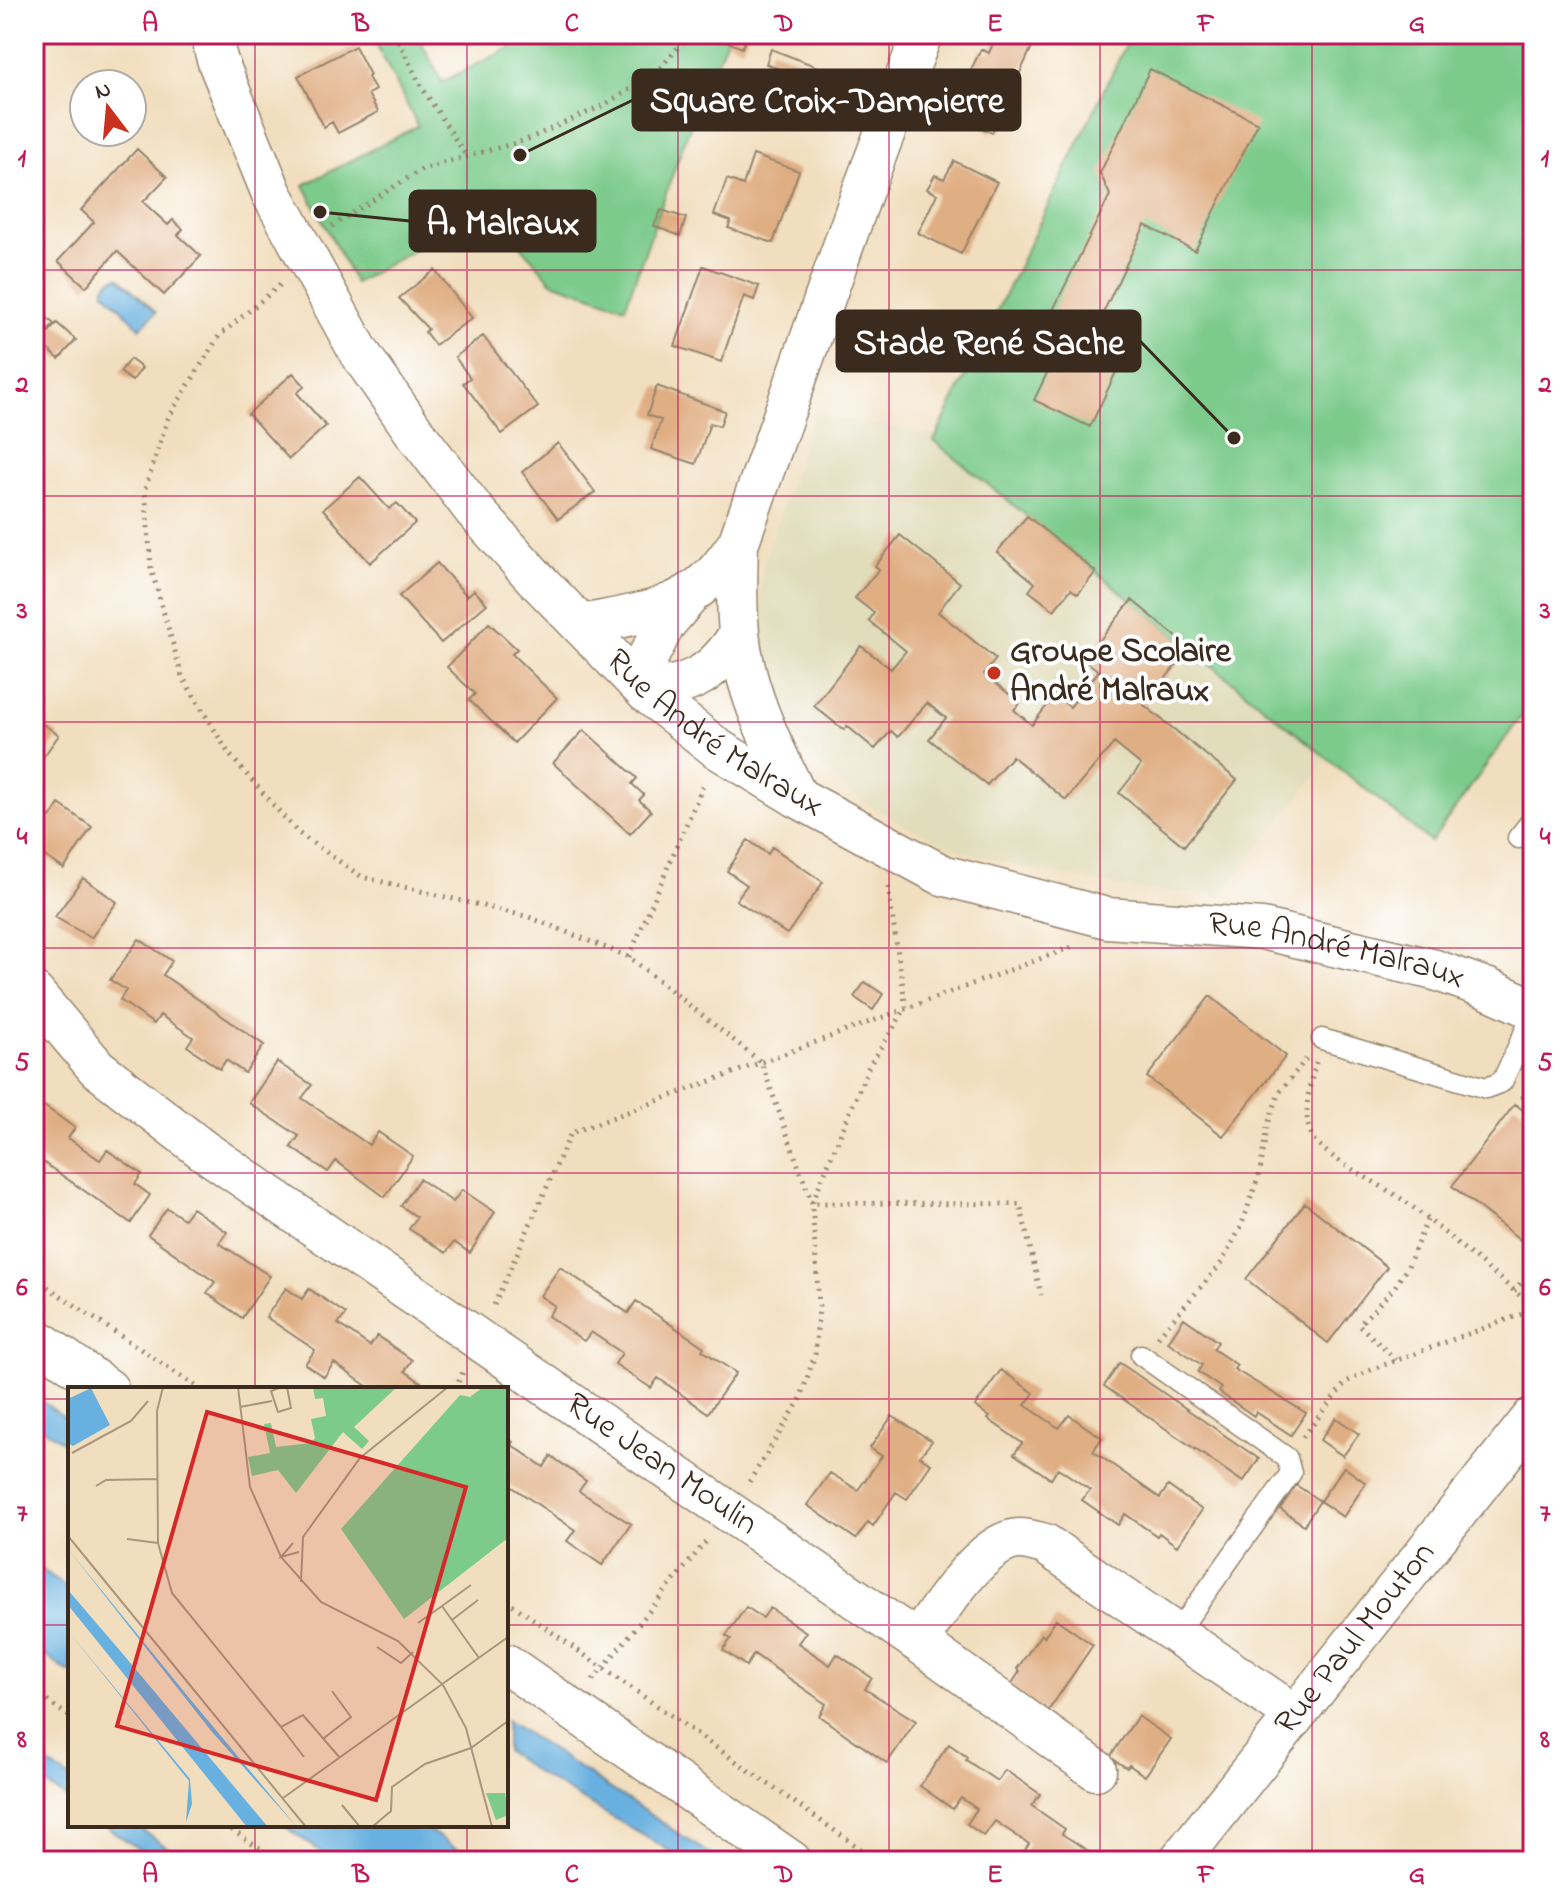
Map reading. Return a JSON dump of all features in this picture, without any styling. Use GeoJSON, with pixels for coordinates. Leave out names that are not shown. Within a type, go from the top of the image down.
{"type":"FeatureCollection","features":[{"type":"Feature","properties":{"kind":"street","name":"Rue André Malraux"},"geometry":{"type":"LineString","coordinates":[[210,34],[272,194],[359,352],[416,434],[484,522],[534,577],[646,692],[718,749],[797,797],[942,875],[1107,918],[1262,929],[1435,970],[1486,988],[1533,1012]]}},
{"type":"Feature","properties":{"kind":"street"},"geometry":{"type":"LineString","coordinates":[[739,635],[713,668],[689,683],[646,692],[647,659],[665,624],[692,593],[712,577],[738,544],[863,190],[922,34]]}},
{"type":"Feature","properties":{"kind":"street"},"geometry":{"type":"LineString","coordinates":[[738,544],[739,635],[748,678],[761,717],[797,797]]}},
{"type":"Feature","properties":{"kind":"street"},"geometry":{"type":"LineString","coordinates":[[583,625],[662,609],[692,593]]}},
{"type":"Feature","properties":{"kind":"street","name":"Rue Jean Moulin"},"geometry":{"type":"LineString","coordinates":[[34,993],[97,1068],[203,1150],[917,1641],[1096,1770]]}},
{"type":"Feature","properties":{"kind":"street"},"geometry":{"type":"LineString","coordinates":[[34,1337],[105,1387]]}},
{"type":"Feature","properties":{"kind":"street","name":"Rue Paul Mouton"},"geometry":{"type":"LineString","coordinates":[[1179,1861],[1533,1417]]}},
{"type":"Feature","properties":{"kind":"street"},"geometry":{"type":"LineString","coordinates":[[917,1641],[970,1569],[1000,1545],[1019,1539],[1045,1544],[1295,1715]]}},
{"type":"Feature","properties":{"kind":"street"},"geometry":{"type":"LineString","coordinates":[[508,1665],[791,1861]]}},
{"type":"Feature","properties":{"kind":"lane"},"geometry":{"type":"LineString","coordinates":[[1518,838],[1533,819]]}},
{"type":"Feature","properties":{"kind":"lane"},"geometry":{"type":"LineString","coordinates":[[1322,1039],[1486,1088],[1502,1082],[1533,1012]]}},
{"type":"Feature","properties":{"kind":"lane"},"geometry":{"type":"LineString","coordinates":[[1141,1355],[1287,1458],[1291,1473],[1177,1633]]}},
{"type":"Feature","properties":{"kind":"path"},"geometry":{"type":"LineString","coordinates":[[395,34],[421,86],[467,157]]}},
{"type":"Feature","properties":{"kind":"path"},"geometry":{"type":"LineString","coordinates":[[570,1708],[730,1512],[800,1400],[815,1354],[819,1306],[812,1203],[761,1062],[629,957],[529,917],[362,877],[297,832],[229,754],[182,676],[151,568],[145,489],[168,418],[219,336],[275,289],[306,256],[422,169],[526,140],[604,105],[656,73],[690,34]]}},
{"type":"Feature","properties":{"kind":"path"},"geometry":{"type":"LineString","coordinates":[[629,957],[718,749]]}},
{"type":"Feature","properties":{"kind":"path"},"geometry":{"type":"LineString","coordinates":[[812,1203],[869,1066],[906,1008],[882,843]]}},
{"type":"Feature","properties":{"kind":"path"},"geometry":{"type":"LineString","coordinates":[[456,1387],[571,1133],[1083,943],[1107,918]]}},
{"type":"Feature","properties":{"kind":"path"},"geometry":{"type":"LineString","coordinates":[[1287,1458],[1346,1382],[1533,1308],[1408,1204],[1326,1152],[1314,1139],[1307,1119],[1309,1087],[1322,1039]]}},
{"type":"Feature","properties":{"kind":"path"},"geometry":{"type":"LineString","coordinates":[[1141,1355],[1220,1265],[1241,1227],[1260,1172],[1267,1127],[1279,1093],[1322,1039]]}},
{"type":"Feature","properties":{"kind":"path"},"geometry":{"type":"LineString","coordinates":[[812,1203],[1020,1204],[1041,1295]]}},
{"type":"Feature","properties":{"kind":"path"},"geometry":{"type":"LineString","coordinates":[[1396,1360],[1359,1325],[1394,1288],[1408,1266],[1427,1220]]}},
{"type":"Feature","properties":{"kind":"path"},"geometry":{"type":"LineString","coordinates":[[1514,1291],[1533,1268]]}},
{"type":"Feature","properties":{"kind":"path"},"geometry":{"type":"LineString","coordinates":[[34,1278],[197,1387]]}},
{"type":"Feature","properties":{"kind":"path"},"geometry":{"type":"LineString","coordinates":[[508,1601],[878,1861]]}},
{"type":"Feature","properties":{"kind":"path"},"geometry":{"type":"LineString","coordinates":[[34,1692],[68,1716]]}},
{"type":"Feature","properties":{"kind":"path"},"geometry":{"type":"LineString","coordinates":[[228,1827],[277,1861]]}},
{"type":"Feature","properties":{"kind":"shaded area","name":"Groupe Scolaire André Malraux"},"geometry":{"type":"Polygon","coordinates":[[[813,414],[937,435],[934,441],[1328,760],[1221,895],[1139,890],[1027,869],[966,852],[898,822],[849,792],[813,758],[789,729],[773,691],[762,654],[759,615],[764,564],[813,414]]]}},
{"type":"Feature","properties":{"kind":"green space"},"geometry":{"type":"Polygon","coordinates":[[[371,34],[417,34],[442,82],[538,34],[547,34],[555,48],[581,34],[729,34],[694,115],[625,307],[552,282],[488,208],[355,283],[304,185],[418,126],[371,34]]]}},
{"type":"Feature","properties":{"kind":"green space"},"geometry":{"type":"Polygon","coordinates":[[[1131,34],[1533,34],[1533,700],[1431,842],[934,441],[1131,34]]]}},
{"type":"Feature","properties":{"kind":"water"},"geometry":{"type":"Polygon","coordinates":[[[119,277],[156,312],[140,328],[104,291],[109,282],[119,277]]]}},
{"type":"Feature","properties":{"kind":"water"},"geometry":{"type":"Polygon","coordinates":[[[34,1396],[68,1420],[68,1446],[34,1422],[34,1396]]]}},
{"type":"Feature","properties":{"kind":"water"},"geometry":{"type":"Polygon","coordinates":[[[34,1564],[68,1588],[68,1672],[34,1648],[34,1564]]]}},
{"type":"Feature","properties":{"kind":"water"},"geometry":{"type":"Polygon","coordinates":[[[508,1721],[720,1861],[687,1861],[540,1775],[508,1752],[508,1721]]]}},
{"type":"Feature","properties":{"kind":"water"},"geometry":{"type":"Polygon","coordinates":[[[34,1754],[68,1778],[68,1800],[34,1776],[34,1754]]]}},
{"type":"Feature","properties":{"kind":"water"},"geometry":{"type":"Polygon","coordinates":[[[107,1827],[138,1827],[187,1861],[156,1861],[107,1827]]]}},
{"type":"Feature","properties":{"kind":"water"},"geometry":{"type":"Polygon","coordinates":[[[286,1827],[424,1827],[475,1861],[334,1861],[286,1827]]]}},
{"type":"Feature","properties":{"kind":"building"},"geometry":{"type":"Polygon","coordinates":[[[730,34],[748,35],[742,48],[726,41],[730,34]]]}},
{"type":"Feature","properties":{"kind":"building"},"geometry":{"type":"Polygon","coordinates":[[[984,34],[1038,34],[992,133],[950,112],[981,49],[989,53],[995,39],[984,34]]]}},
{"type":"Feature","properties":{"kind":"building"},"geometry":{"type":"Polygon","coordinates":[[[355,46],[370,75],[368,77],[375,90],[368,94],[378,112],[338,133],[332,122],[324,127],[298,76],[355,46]]]}},
{"type":"Feature","properties":{"kind":"building"},"geometry":{"type":"Polygon","coordinates":[[[771,49],[823,69],[817,83],[822,85],[806,128],[767,113],[784,71],[766,64],[771,49]]]}},
{"type":"Feature","properties":{"kind":"building"},"geometry":{"type":"Polygon","coordinates":[[[1150,69],[1258,123],[1195,251],[1145,225],[1092,336],[1050,316],[1110,195],[1100,173],[1150,69]]]}},
{"type":"Feature","properties":{"kind":"building"},"geometry":{"type":"Polygon","coordinates":[[[137,149],[167,177],[143,202],[168,225],[173,220],[183,229],[178,235],[201,256],[164,295],[117,251],[86,287],[58,261],[94,222],[81,210],[137,149]]]}},
{"type":"Feature","properties":{"kind":"building"},"geometry":{"type":"Polygon","coordinates":[[[753,155],[799,171],[773,243],[728,228],[731,221],[714,215],[727,179],[743,185],[753,155]]]}},
{"type":"Feature","properties":{"kind":"building"},"geometry":{"type":"Polygon","coordinates":[[[954,161],[997,182],[961,254],[918,233],[937,194],[927,189],[935,175],[944,179],[954,161]]]}},
{"type":"Feature","properties":{"kind":"building"},"geometry":{"type":"Polygon","coordinates":[[[661,210],[686,218],[680,236],[654,226],[661,210]]]}},
{"type":"Feature","properties":{"kind":"building"},"geometry":{"type":"Polygon","coordinates":[[[703,266],[759,286],[754,300],[744,296],[721,362],[675,346],[703,266]]]}},
{"type":"Feature","properties":{"kind":"building"},"geometry":{"type":"Polygon","coordinates":[[[435,270],[472,318],[435,345],[425,332],[428,329],[399,298],[435,270]]]}},
{"type":"Feature","properties":{"kind":"building"},"geometry":{"type":"Polygon","coordinates":[[[34,306],[54,324],[34,346],[34,306]]]}},
{"type":"Feature","properties":{"kind":"building"},"geometry":{"type":"Polygon","coordinates":[[[57,323],[76,340],[59,359],[40,342],[57,323]]]}},
{"type":"Feature","properties":{"kind":"building"},"geometry":{"type":"Polygon","coordinates":[[[483,336],[538,407],[502,434],[463,383],[470,378],[455,357],[483,336]]]}},
{"type":"Feature","properties":{"kind":"building"},"geometry":{"type":"Polygon","coordinates":[[[1061,344],[1117,370],[1090,427],[1034,400],[1061,344]]]}},
{"type":"Feature","properties":{"kind":"building"},"geometry":{"type":"Polygon","coordinates":[[[130,359],[142,368],[132,381],[120,372],[130,359]]]}},
{"type":"Feature","properties":{"kind":"building"},"geometry":{"type":"Polygon","coordinates":[[[293,373],[305,386],[297,393],[326,426],[289,459],[248,414],[293,373]]]}},
{"type":"Feature","properties":{"kind":"building"},"geometry":{"type":"Polygon","coordinates":[[[657,386],[725,411],[720,426],[710,423],[696,464],[651,449],[661,420],[647,415],[657,386]]]}},
{"type":"Feature","properties":{"kind":"building"},"geometry":{"type":"Polygon","coordinates":[[[558,443],[595,492],[558,519],[522,472],[558,443]]]}},
{"type":"Feature","properties":{"kind":"building"},"geometry":{"type":"Polygon","coordinates":[[[360,477],[389,509],[397,503],[415,523],[370,563],[323,509],[360,477]]]}},
{"type":"Feature","properties":{"kind":"building"},"geometry":{"type":"Polygon","coordinates":[[[1027,516],[1096,572],[1078,594],[1071,589],[1054,610],[1029,591],[1035,583],[997,552],[1027,516]]]}},
{"type":"Feature","properties":{"kind":"building"},"geometry":{"type":"Polygon","coordinates":[[[900,535],[960,583],[938,612],[996,659],[984,674],[1020,703],[1014,710],[1032,725],[1055,695],[1070,707],[1099,671],[1084,660],[1132,600],[1190,648],[1144,705],[1237,780],[1184,846],[1119,793],[1141,765],[1114,743],[1066,800],[1012,756],[987,785],[929,739],[946,718],[927,703],[898,737],[891,731],[875,749],[847,726],[844,730],[814,706],[861,646],[891,669],[906,651],[869,621],[874,613],[855,598],[879,569],[875,566],[900,535]]]}},
{"type":"Feature","properties":{"kind":"building"},"geometry":{"type":"Polygon","coordinates":[[[437,563],[467,596],[474,590],[487,604],[441,643],[399,596],[437,563]]]}},
{"type":"Feature","properties":{"kind":"building"},"geometry":{"type":"Polygon","coordinates":[[[489,623],[517,649],[512,654],[557,698],[514,743],[469,700],[475,694],[447,667],[489,623]]]}},
{"type":"Feature","properties":{"kind":"building"},"geometry":{"type":"Polygon","coordinates":[[[34,718],[59,735],[34,770],[34,718]]]}},
{"type":"Feature","properties":{"kind":"building"},"geometry":{"type":"Polygon","coordinates":[[[584,730],[637,778],[632,784],[644,795],[639,800],[651,811],[630,834],[553,763],[584,730]]]}},
{"type":"Feature","properties":{"kind":"building"},"geometry":{"type":"Polygon","coordinates":[[[59,804],[92,827],[64,869],[45,856],[39,865],[34,862],[34,807],[50,818],[59,804]]]}},
{"type":"Feature","properties":{"kind":"building"},"geometry":{"type":"Polygon","coordinates":[[[748,840],[768,854],[772,847],[823,882],[787,934],[736,900],[747,885],[727,871],[748,840]]]}},
{"type":"Feature","properties":{"kind":"building"},"geometry":{"type":"Polygon","coordinates":[[[83,878],[117,902],[91,938],[55,917],[83,878]]]}},
{"type":"Feature","properties":{"kind":"building"},"geometry":{"type":"Polygon","coordinates":[[[139,939],[172,961],[163,975],[264,1045],[245,1073],[226,1060],[220,1069],[187,1046],[193,1037],[160,1015],[154,1024],[120,1000],[126,990],[110,980],[139,939]]]}},
{"type":"Feature","properties":{"kind":"building"},"geometry":{"type":"Polygon","coordinates":[[[865,982],[883,994],[873,1010],[854,997],[865,982]]]}},
{"type":"Feature","properties":{"kind":"building"},"geometry":{"type":"Polygon","coordinates":[[[1210,996],[1286,1056],[1223,1136],[1147,1077],[1210,996]]]}},
{"type":"Feature","properties":{"kind":"building"},"geometry":{"type":"Polygon","coordinates":[[[277,1062],[312,1085],[302,1098],[369,1145],[378,1132],[413,1156],[385,1197],[336,1161],[328,1172],[291,1147],[299,1136],[249,1103],[277,1062]]]}},
{"type":"Feature","properties":{"kind":"building"},"geometry":{"type":"Polygon","coordinates":[[[40,1103],[75,1128],[68,1138],[100,1160],[107,1150],[142,1174],[135,1184],[150,1195],[131,1223],[34,1156],[34,1111],[40,1103]]]}},
{"type":"Feature","properties":{"kind":"building"},"geometry":{"type":"Polygon","coordinates":[[[1515,1104],[1533,1118],[1533,1237],[1527,1245],[1452,1186],[1515,1104]]]}},
{"type":"Feature","properties":{"kind":"building"},"geometry":{"type":"Polygon","coordinates":[[[419,1179],[453,1202],[462,1190],[495,1212],[470,1253],[454,1242],[446,1253],[409,1229],[417,1217],[401,1206],[419,1179]]]}},
{"type":"Feature","properties":{"kind":"building"},"geometry":{"type":"Polygon","coordinates":[[[1305,1203],[1387,1267],[1328,1343],[1246,1279],[1305,1203]]]}},
{"type":"Feature","properties":{"kind":"building"},"geometry":{"type":"Polygon","coordinates":[[[167,1208],[184,1219],[192,1208],[227,1232],[219,1243],[270,1276],[242,1318],[207,1293],[215,1282],[148,1235],[167,1208]]]}},
{"type":"Feature","properties":{"kind":"building"},"geometry":{"type":"Polygon","coordinates":[[[560,1267],[628,1313],[636,1301],[704,1347],[702,1350],[736,1373],[708,1413],[658,1378],[651,1388],[615,1364],[622,1353],[591,1332],[584,1341],[548,1316],[555,1306],[540,1296],[560,1267]]]}},
{"type":"Feature","properties":{"kind":"building"},"geometry":{"type":"Polygon","coordinates":[[[286,1288],[302,1299],[309,1289],[346,1314],[338,1324],[370,1346],[377,1336],[412,1360],[405,1371],[422,1383],[419,1387],[368,1387],[334,1363],[324,1377],[305,1364],[315,1350],[266,1317],[286,1288]]]}},
{"type":"Feature","properties":{"kind":"building"},"geometry":{"type":"Polygon","coordinates":[[[1184,1318],[1218,1342],[1213,1349],[1237,1365],[1234,1369],[1306,1413],[1291,1435],[1256,1412],[1254,1416],[1219,1392],[1221,1388],[1198,1372],[1202,1365],[1168,1342],[1184,1318]]]}},
{"type":"Feature","properties":{"kind":"building"},"geometry":{"type":"Polygon","coordinates":[[[1120,1363],[1259,1459],[1243,1482],[1104,1386],[1120,1363]]]}},
{"type":"Feature","properties":{"kind":"building"},"geometry":{"type":"Polygon","coordinates":[[[1001,1370],[1034,1393],[1025,1405],[1059,1428],[1069,1415],[1102,1438],[1093,1451],[1160,1498],[1168,1486],[1202,1510],[1177,1546],[1125,1514],[1118,1525],[1082,1500],[1090,1490],[1064,1472],[1058,1468],[1051,1479],[1014,1454],[1022,1443],[975,1406],[1001,1370]]]}},
{"type":"Feature","properties":{"kind":"building"},"geometry":{"type":"Polygon","coordinates":[[[892,1416],[932,1441],[920,1456],[931,1464],[907,1499],[896,1492],[873,1526],[868,1522],[856,1539],[807,1505],[830,1473],[858,1490],[882,1456],[870,1448],[892,1416]]]}},
{"type":"Feature","properties":{"kind":"building"},"geometry":{"type":"Polygon","coordinates":[[[1336,1418],[1359,1434],[1343,1456],[1320,1440],[1336,1418]]]}},
{"type":"Feature","properties":{"kind":"building"},"geometry":{"type":"Polygon","coordinates":[[[508,1438],[513,1442],[512,1445],[544,1467],[551,1456],[586,1481],[579,1491],[631,1524],[602,1565],[567,1541],[575,1530],[508,1484],[508,1438]]]}},
{"type":"Feature","properties":{"kind":"building"},"geometry":{"type":"Polygon","coordinates":[[[1344,1467],[1366,1483],[1343,1517],[1320,1501],[1344,1467]]]}},
{"type":"Feature","properties":{"kind":"building"},"geometry":{"type":"Polygon","coordinates":[[[1296,1485],[1320,1501],[1304,1525],[1280,1509],[1296,1485]]]}},
{"type":"Feature","properties":{"kind":"building"},"geometry":{"type":"Polygon","coordinates":[[[746,1607],[763,1618],[770,1608],[806,1632],[798,1643],[830,1665],[837,1654],[872,1678],[865,1689],[916,1721],[887,1763],[819,1716],[826,1704],[754,1654],[746,1666],[723,1650],[731,1639],[726,1636],[746,1607]]]}},
{"type":"Feature","properties":{"kind":"building"},"geometry":{"type":"Polygon","coordinates":[[[1056,1619],[1093,1645],[1046,1714],[1009,1688],[1020,1671],[1017,1669],[1041,1634],[1044,1637],[1056,1619]]]}},
{"type":"Feature","properties":{"kind":"building"},"geometry":{"type":"Polygon","coordinates":[[[1138,1716],[1171,1739],[1145,1776],[1110,1757],[1138,1716]]]}},
{"type":"Feature","properties":{"kind":"building"},"geometry":{"type":"Polygon","coordinates":[[[949,1744],[997,1781],[1005,1770],[1040,1794],[1032,1806],[1065,1829],[1062,1834],[1096,1856],[1093,1861],[1018,1861],[1029,1844],[995,1821],[984,1836],[967,1824],[977,1809],[961,1798],[953,1809],[920,1786],[949,1744]]]}},
{"type":"Feature","properties":{"kind":"place","name":"Square Croix-Dampierre"},"geometry":{"type":"Point","coordinates":[520,155]}},
{"type":"Feature","properties":{"kind":"place","name":"A. Malraux"},"geometry":{"type":"Point","coordinates":[320,212]}},
{"type":"Feature","properties":{"kind":"place","name":"Stade René Sache"},"geometry":{"type":"Point","coordinates":[1234,438]}},
{"type":"Feature","properties":{"kind":"place","name":"Groupe Scolaire André Malraux"},"geometry":{"type":"Point","coordinates":[994,673]}}]}
